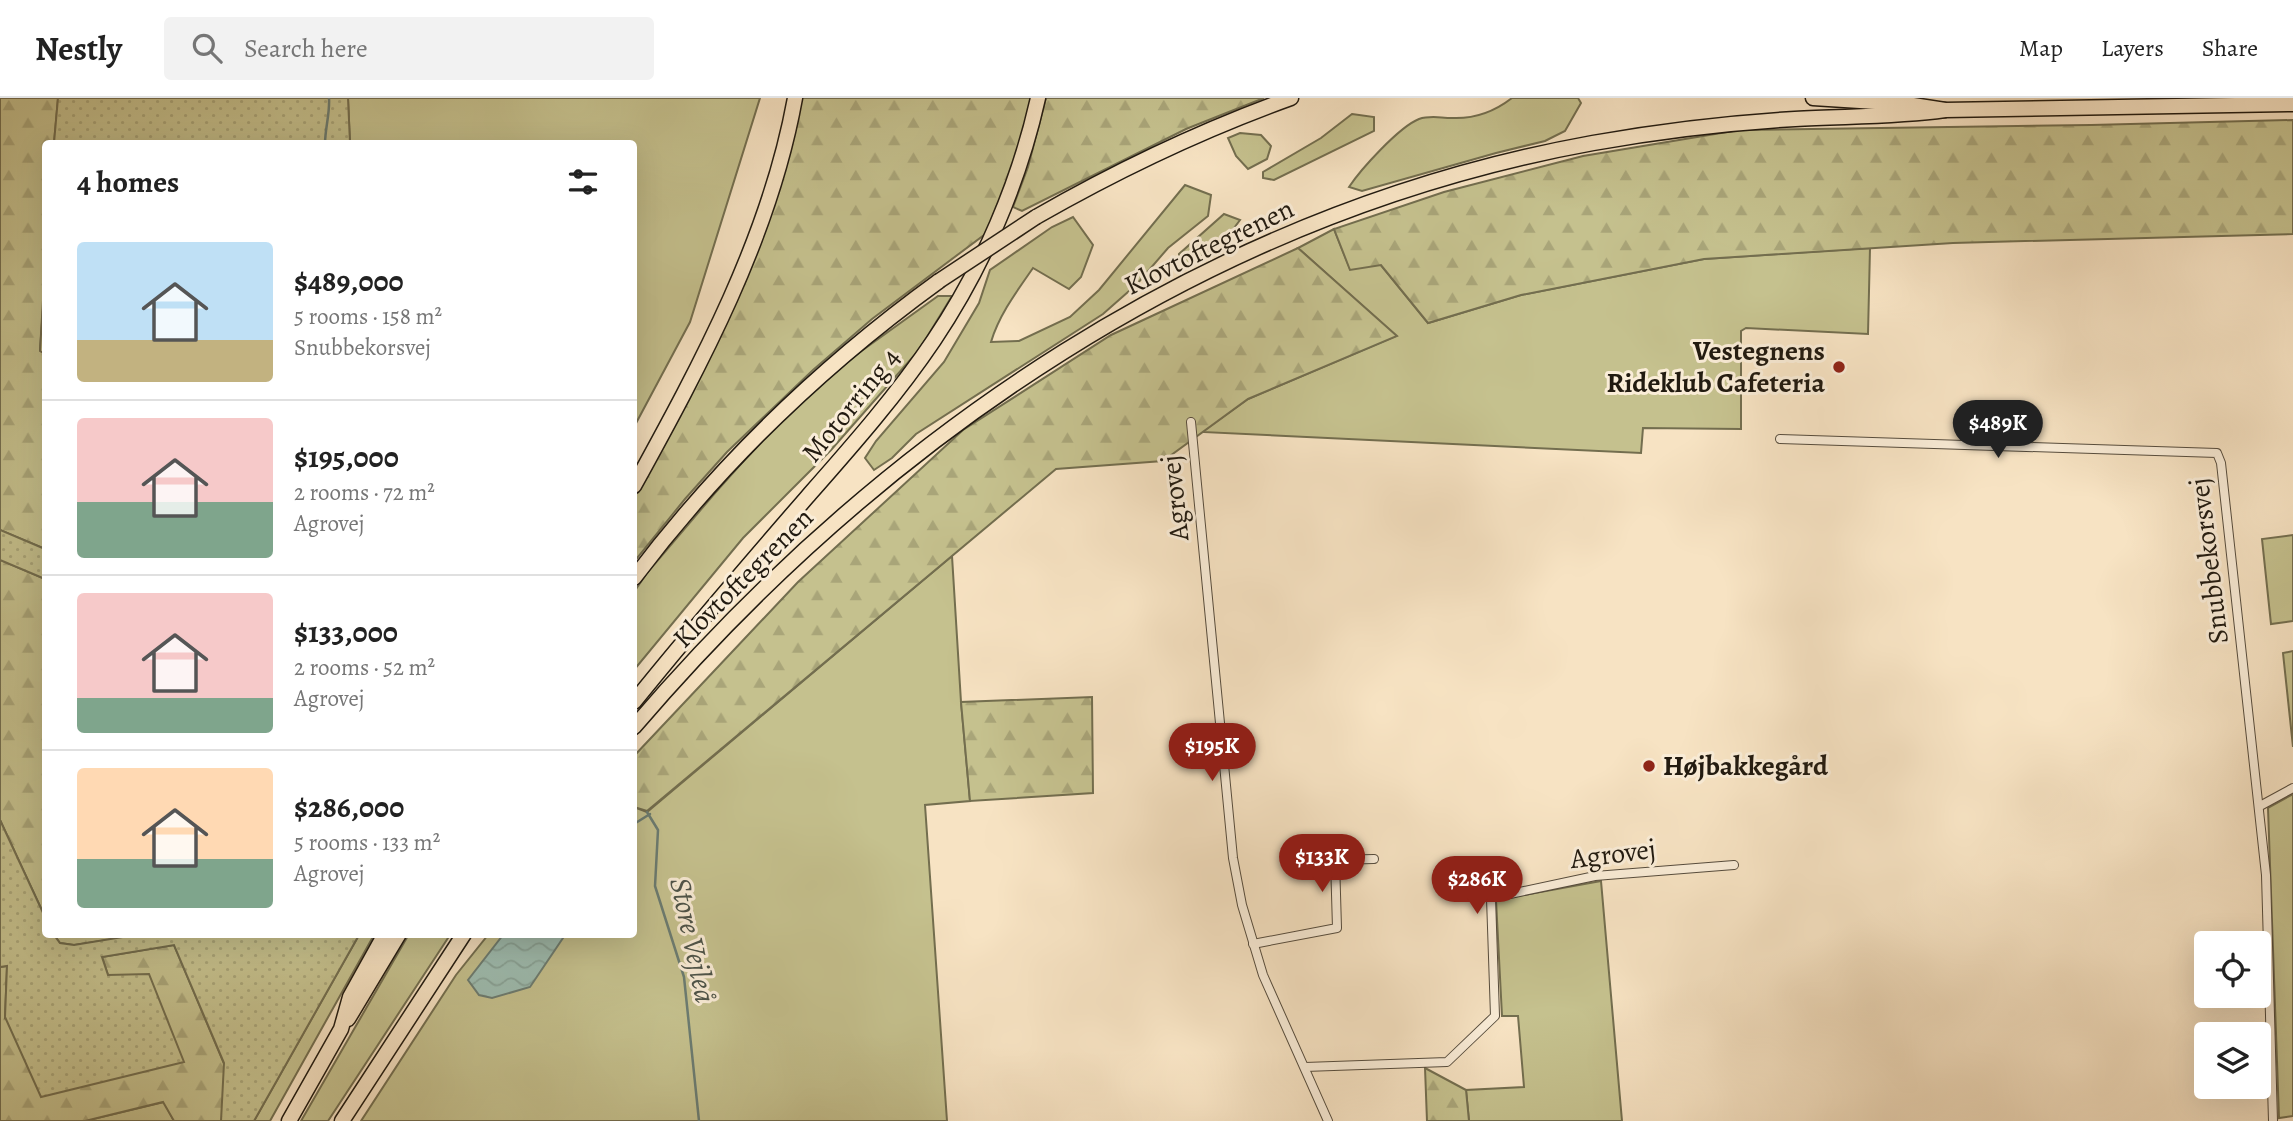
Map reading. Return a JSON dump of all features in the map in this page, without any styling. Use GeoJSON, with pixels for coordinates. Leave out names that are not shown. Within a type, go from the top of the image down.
{"type":"FeatureCollection","features":[{"type":"Feature","properties":{"kind":"highway"},"geometry":{"type":"LineString","coordinates":[[637,481],[680,402],[727,306],[768,200],[795,98]]}},
{"type":"Feature","properties":{"kind":"highway","name":"Motorring 4"},"geometry":{"type":"LineString","coordinates":[[637,698],[729,587],[863,433],[935,339],[973,274],[1001,216],[1038,98]]}},
{"type":"Feature","properties":{"kind":"highway"},"geometry":{"type":"LineString","coordinates":[[637,574],[720,473],[783,410],[848,351],[939,281],[1036,217],[1091,185],[1198,134],[1291,98]]}},
{"type":"Feature","properties":{"kind":"highway"},"geometry":{"type":"LineString","coordinates":[[1813,98],[1907,104],[1945,110],[2293,104]]}},
{"type":"Feature","properties":{"kind":"highway","name":"Klovtoftegrenen"},"geometry":{"type":"LineString","coordinates":[[637,724],[711,642],[771,582],[850,509],[933,441],[1004,389],[1090,334],[1247,252],[1305,227],[1419,187],[1513,160],[1589,144],[1720,124],[1907,116],[1945,110]]}},
{"type":"Feature","properties":{"kind":"highway"},"geometry":{"type":"LineString","coordinates":[[341,1029],[350,997],[383,938]]}},
{"type":"Feature","properties":{"kind":"highway"},"geometry":{"type":"LineString","coordinates":[[289,1121],[341,1029],[398,938]]}},
{"type":"Feature","properties":{"kind":"highway"},"geometry":{"type":"LineString","coordinates":[[342,1121],[461,938]]}},
{"type":"Feature","properties":{"kind":"street","name":"Agrovej"},"geometry":{"type":"LineString","coordinates":[[1191,422],[1233,858],[1242,905],[1263,975],[1328,1121]]}},
{"type":"Feature","properties":{"kind":"street","name":"Snubbekorsvej"},"geometry":{"type":"LineString","coordinates":[[1780,439],[2217,453],[2221,463],[2266,875],[2273,1121]]}},
{"type":"Feature","properties":{"kind":"street"},"geometry":{"type":"LineString","coordinates":[[2260,806],[2293,788]]}},
{"type":"Feature","properties":{"kind":"street"},"geometry":{"type":"LineString","coordinates":[[1253,944],[1337,928],[1335,860],[1374,859]]}},
{"type":"Feature","properties":{"kind":"street","name":"Agrovej"},"geometry":{"type":"LineString","coordinates":[[1305,1067],[1447,1062],[1495,1016],[1491,898],[1595,876],[1734,865]]}},
{"type":"Feature","properties":{"kind":"green space"},"geometry":{"type":"Polygon","coordinates":[[[0,98],[58,98],[54,140],[42,140],[42,548],[0,530],[0,98]]]}},
{"type":"Feature","properties":{"kind":"green space"},"geometry":{"type":"Polygon","coordinates":[[[58,98],[348,98],[350,140],[54,140],[58,98]]]}},
{"type":"Feature","properties":{"kind":"green space"},"geometry":{"type":"Polygon","coordinates":[[[348,98],[760,98],[690,322],[637,421],[637,140],[350,140],[348,98]]]}},
{"type":"Feature","properties":{"kind":"green space"},"geometry":{"type":"Polygon","coordinates":[[[800,98],[1032,98],[1012,171],[988,232],[872,319],[813,370],[727,452],[637,558],[637,492],[700,373],[800,98]]]}},
{"type":"Feature","properties":{"kind":"green space"},"geometry":{"type":"Polygon","coordinates":[[[1046,98],[1264,98],[1186,129],[1022,211],[1013,207],[1028,167],[1046,98]]]}},
{"type":"Feature","properties":{"kind":"green space"},"geometry":{"type":"Polygon","coordinates":[[[1512,98],[1578,98],[1581,103],[1565,131],[1545,141],[1362,191],[1349,187],[1381,149],[1411,123],[1428,117],[1476,116],[1491,111],[1512,98]]]}},
{"type":"Feature","properties":{"kind":"green space"},"geometry":{"type":"Polygon","coordinates":[[[1352,114],[1374,117],[1374,131],[1274,180],[1263,178],[1263,172],[1321,138],[1352,114]]]}},
{"type":"Feature","properties":{"kind":"green space"},"geometry":{"type":"Polygon","coordinates":[[[2293,120],[2293,234],[1953,243],[1704,259],[1521,295],[1428,323],[1381,265],[1350,270],[1334,229],[1444,192],[1583,156],[1739,130],[2293,120]]]}},
{"type":"Feature","properties":{"kind":"green space"},"geometry":{"type":"Polygon","coordinates":[[[1240,133],[1261,135],[1271,146],[1267,159],[1248,169],[1236,156],[1228,138],[1240,133]]]}},
{"type":"Feature","properties":{"kind":"green space"},"geometry":{"type":"Polygon","coordinates":[[[1185,185],[1211,195],[1208,216],[1168,248],[1137,284],[1103,314],[916,434],[892,458],[874,470],[865,458],[876,441],[944,362],[979,303],[990,270],[1052,227],[1073,217],[1093,245],[1081,277],[1069,289],[1033,268],[1004,313],[991,342],[1019,341],[1070,317],[1099,290],[1185,185]]]}},
{"type":"Feature","properties":{"kind":"green space"},"geometry":{"type":"Polygon","coordinates":[[[1224,214],[1240,220],[1225,240],[1187,265],[1179,262],[1179,254],[1224,214]]]}},
{"type":"Feature","properties":{"kind":"green space"},"geometry":{"type":"Polygon","coordinates":[[[1334,229],[1350,269],[1380,264],[1428,323],[1521,295],[1704,259],[1870,248],[1868,334],[1746,328],[1741,331],[1741,429],[1643,428],[1641,453],[1202,432],[1248,399],[1396,336],[1298,248],[1334,229]]]}},
{"type":"Feature","properties":{"kind":"green space"},"geometry":{"type":"Polygon","coordinates":[[[1298,248],[1397,336],[1248,399],[1163,461],[1056,469],[647,811],[637,808],[637,753],[798,582],[963,430],[1111,335],[1298,248]]]}},
{"type":"Feature","properties":{"kind":"green space"},"geometry":{"type":"Polygon","coordinates":[[[938,296],[952,296],[919,350],[831,450],[743,538],[637,666],[637,588],[715,493],[776,425],[842,365],[938,296]]]}},
{"type":"Feature","properties":{"kind":"green space"},"geometry":{"type":"Polygon","coordinates":[[[42,317],[42,352],[40,351],[42,317]]]}},
{"type":"Feature","properties":{"kind":"green space"},"geometry":{"type":"Polygon","coordinates":[[[0,530],[42,548],[42,578],[0,560],[0,530]]]}},
{"type":"Feature","properties":{"kind":"green space"},"geometry":{"type":"Polygon","coordinates":[[[2293,535],[2293,621],[2271,624],[2262,539],[2293,535]]]}},
{"type":"Feature","properties":{"kind":"green space"},"geometry":{"type":"Polygon","coordinates":[[[952,556],[970,801],[925,805],[947,1121],[361,1121],[456,975],[486,938],[637,938],[637,808],[647,812],[952,556]]]}},
{"type":"Feature","properties":{"kind":"green space"},"geometry":{"type":"Polygon","coordinates":[[[0,560],[42,578],[42,911],[0,820],[0,560]]]}},
{"type":"Feature","properties":{"kind":"green space"},"geometry":{"type":"Polygon","coordinates":[[[2293,651],[2293,747],[2283,653],[2293,651]]]}},
{"type":"Feature","properties":{"kind":"green space"},"geometry":{"type":"Polygon","coordinates":[[[1092,697],[1093,793],[970,801],[961,702],[1092,697]]]}},
{"type":"Feature","properties":{"kind":"green space"},"geometry":{"type":"Polygon","coordinates":[[[2293,794],[2293,1116],[2279,1118],[2268,808],[2293,794]]]}},
{"type":"Feature","properties":{"kind":"green space"},"geometry":{"type":"Polygon","coordinates":[[[0,820],[42,911],[42,938],[56,938],[60,943],[74,945],[117,938],[357,938],[254,1121],[221,1121],[224,1063],[174,945],[102,957],[108,975],[149,974],[184,1062],[41,1097],[5,1017],[7,966],[0,967],[0,820]]]}},
{"type":"Feature","properties":{"kind":"green space"},"geometry":{"type":"Polygon","coordinates":[[[1601,881],[1622,1121],[1469,1121],[1466,1090],[1524,1087],[1518,1016],[1502,1016],[1496,900],[1601,881]]]}},
{"type":"Feature","properties":{"kind":"green space"},"geometry":{"type":"Polygon","coordinates":[[[56,938],[121,938],[74,945],[60,943],[56,938]]]}},
{"type":"Feature","properties":{"kind":"green space"},"geometry":{"type":"Polygon","coordinates":[[[357,938],[372,938],[270,1121],[254,1121],[357,938]]]}},
{"type":"Feature","properties":{"kind":"green space"},"geometry":{"type":"Polygon","coordinates":[[[407,938],[448,938],[328,1121],[301,1121],[407,938]]]}},
{"type":"Feature","properties":{"kind":"green space"},"geometry":{"type":"Polygon","coordinates":[[[174,945],[225,1066],[222,1121],[174,1121],[163,1102],[85,1121],[0,1121],[0,967],[7,966],[5,1018],[108,975],[102,957],[174,945]]]}},
{"type":"Feature","properties":{"kind":"green space"},"geometry":{"type":"Polygon","coordinates":[[[1425,1068],[1466,1090],[1469,1121],[1427,1121],[1425,1068]]]}},
{"type":"Feature","properties":{"kind":"green space"},"geometry":{"type":"Polygon","coordinates":[[[164,1102],[174,1121],[85,1121],[164,1102]]]}},
{"type":"Feature","properties":{"kind":"water"},"geometry":{"type":"Polygon","coordinates":[[[501,938],[563,938],[530,987],[492,998],[479,995],[468,980],[501,938]]]}},
{"type":"Feature","properties":{"kind":"waterway","name":"Store Vejleå"},"geometry":{"type":"LineString","coordinates":[[325,140],[329,98]]}},
{"type":"Feature","properties":{"kind":"waterway","name":"Store Vejleå"},"geometry":{"type":"LineString","coordinates":[[647,812],[658,830],[655,886],[684,977],[699,1121]]}},
{"type":"Feature","properties":{"kind":"waterway"},"geometry":{"type":"LineString","coordinates":[[637,822],[650,814]]}},
{"type":"Feature","properties":{"kind":"place","name":"Vestegnens Rideklub Cafeteria"},"geometry":{"type":"Point","coordinates":[1839,367]}},
{"type":"Feature","properties":{"kind":"place","name":"Højbakkegård"},"geometry":{"type":"Point","coordinates":[1649,766]}}]}
